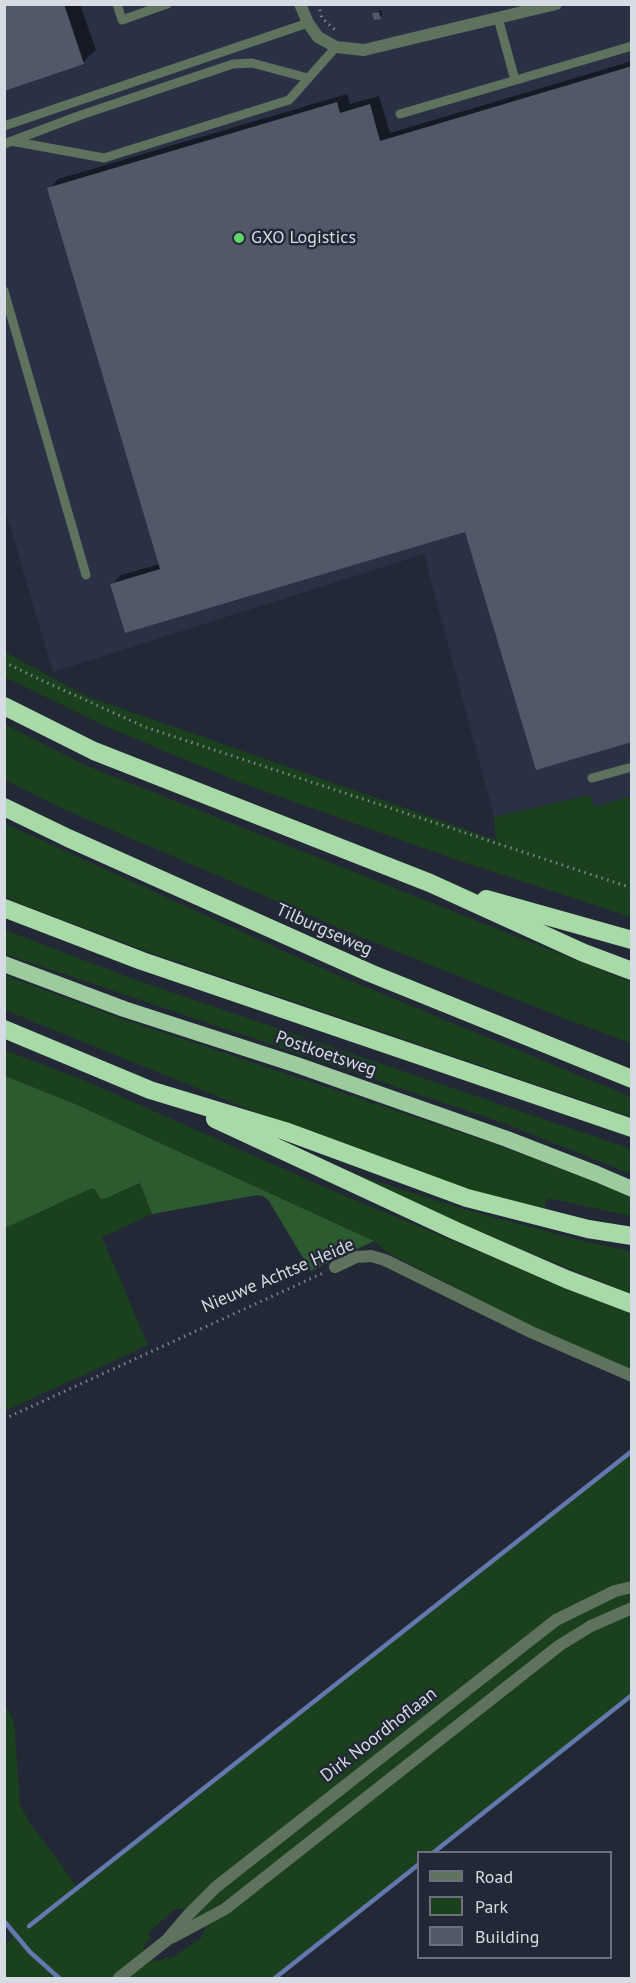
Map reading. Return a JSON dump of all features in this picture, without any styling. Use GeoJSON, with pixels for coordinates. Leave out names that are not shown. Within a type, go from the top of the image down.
{"type":"FeatureCollection","features":[{"type":"Feature","properties":{"kind":"highway"},"geometry":{"type":"LineString","coordinates":[[4,706],[94,751],[430,884],[584,953],[632,970]]}},
{"type":"Feature","properties":{"kind":"highway","name":"Tilburgseweg"},"geometry":{"type":"LineString","coordinates":[[4,807],[370,973],[632,1077]]}},
{"type":"Feature","properties":{"kind":"highway"},"geometry":{"type":"LineString","coordinates":[[430,884],[632,940]]}},
{"type":"Feature","properties":{"kind":"highway","name":"Postkoetsweg"},"geometry":{"type":"LineString","coordinates":[[4,908],[153,965],[632,1128]]}},
{"type":"Feature","properties":{"kind":"highway","name":"Postkoetsweg"},"geometry":{"type":"LineString","coordinates":[[4,964],[124,1009],[297,1065],[507,1139],[632,1190]]}},
{"type":"Feature","properties":{"kind":"highway"},"geometry":{"type":"LineString","coordinates":[[4,1029],[150,1090],[456,1232],[566,1279],[632,1304]]}},
{"type":"Feature","properties":{"kind":"highway"},"geometry":{"type":"LineString","coordinates":[[150,1090],[285,1131],[467,1198],[588,1229],[632,1236]]}},
{"type":"Feature","properties":{"kind":"street"},"geometry":{"type":"LineString","coordinates":[[300,4],[308,23],[318,37],[336,47],[364,50],[556,4]]}},
{"type":"Feature","properties":{"kind":"street","name":"Nieuwe Achtse Heide"},"geometry":{"type":"LineString","coordinates":[[335,1267],[356,1257],[371,1256],[385,1260],[531,1332],[632,1376]]}},
{"type":"Feature","properties":{"kind":"street","name":"Dirk Noordhoflaan"},"geometry":{"type":"LineString","coordinates":[[119,1978],[167,1940],[216,1887],[556,1620],[607,1594],[632,1587]]}},
{"type":"Feature","properties":{"kind":"street","name":"Dirk Noordhoflaan"},"geometry":{"type":"LineString","coordinates":[[167,1940],[225,1909],[560,1645],[591,1626],[632,1608]]}},
{"type":"Feature","properties":{"kind":"lane"},"geometry":{"type":"LineString","coordinates":[[117,4],[123,20],[167,4]]}},
{"type":"Feature","properties":{"kind":"lane"},"geometry":{"type":"LineString","coordinates":[[498,18],[515,80]]}},
{"type":"Feature","properties":{"kind":"lane"},"geometry":{"type":"LineString","coordinates":[[4,126],[308,23]]}},
{"type":"Feature","properties":{"kind":"lane"},"geometry":{"type":"LineString","coordinates":[[400,114],[632,46]]}},
{"type":"Feature","properties":{"kind":"lane"},"geometry":{"type":"LineString","coordinates":[[8,142],[104,158],[289,100],[336,47]]}},
{"type":"Feature","properties":{"kind":"lane"},"geometry":{"type":"LineString","coordinates":[[8,142],[233,64],[252,63],[308,78]]}},
{"type":"Feature","properties":{"kind":"lane"},"geometry":{"type":"LineString","coordinates":[[76,102],[81,115]]}},
{"type":"Feature","properties":{"kind":"lane"},"geometry":{"type":"LineString","coordinates":[[4,291],[86,575]]}},
{"type":"Feature","properties":{"kind":"lane"},"geometry":{"type":"LineString","coordinates":[[592,778],[632,766]]}},
{"type":"Feature","properties":{"kind":"path"},"geometry":{"type":"LineString","coordinates":[[318,4],[322,18],[335,30],[344,34]]}},
{"type":"Feature","properties":{"kind":"path"},"geometry":{"type":"LineString","coordinates":[[4,662],[145,727],[632,888]]}},
{"type":"Feature","properties":{"kind":"path","name":"Nieuwe Achtse Heide"},"geometry":{"type":"LineString","coordinates":[[4,1419],[335,1267]]}},
{"type":"Feature","properties":{"kind":"shaded area"},"geometry":{"type":"Polygon","coordinates":[[[4,5],[631,5],[631,796],[594,807],[589,795],[494,817],[424,554],[53,672],[5,509],[4,5]]]}},
{"type":"Feature","properties":{"kind":"green space"},"geometry":{"type":"Polygon","coordinates":[[[5,652],[86,696],[496,840],[494,817],[590,795],[594,807],[631,796],[631,917],[454,859],[239,782],[105,726],[5,677],[5,652]]]}},
{"type":"Feature","properties":{"kind":"green space"},"geometry":{"type":"Polygon","coordinates":[[[4,724],[87,766],[631,982],[631,1043],[351,933],[68,811],[5,780],[4,724]]]}},
{"type":"Feature","properties":{"kind":"green space"},"geometry":{"type":"Polygon","coordinates":[[[4,823],[332,973],[631,1097],[631,1117],[146,951],[18,903],[5,896],[4,823]]]}},
{"type":"Feature","properties":{"kind":"green space"},"geometry":{"type":"Polygon","coordinates":[[[5,930],[136,980],[631,1149],[631,1174],[506,1124],[5,954],[5,930]]]}},
{"type":"Feature","properties":{"kind":"green space"},"geometry":{"type":"Polygon","coordinates":[[[4,975],[120,1018],[495,1144],[611,1188],[631,1198],[631,1216],[547,1198],[544,1211],[469,1191],[275,1120],[5,1010],[4,975]]]}},
{"type":"Feature","properties":{"kind":"green space"},"geometry":{"type":"Polygon","coordinates":[[[4,1050],[91,1083],[322,1186],[631,1314],[631,1370],[534,1328],[388,1253],[374,1241],[75,1104],[5,1076],[4,1050]]]}},
{"type":"Feature","properties":{"kind":"green space"},"geometry":{"type":"Polygon","coordinates":[[[5,1076],[75,1104],[374,1241],[311,1271],[269,1201],[263,1196],[257,1195],[152,1214],[140,1183],[104,1199],[100,1198],[94,1188],[88,1190],[5,1228],[5,1076]]]}},
{"type":"Feature","properties":{"kind":"green space"},"geometry":{"type":"Polygon","coordinates":[[[345,1171],[463,1209],[587,1242],[631,1251],[631,1294],[458,1223],[345,1171]]]}},
{"type":"Feature","properties":{"kind":"green space"},"geometry":{"type":"Polygon","coordinates":[[[141,1183],[152,1214],[102,1237],[148,1345],[5,1411],[4,1228],[94,1188],[100,1198],[104,1199],[141,1183]]]}},
{"type":"Feature","properties":{"kind":"green space"},"geometry":{"type":"Polygon","coordinates":[[[631,1450],[631,1582],[579,1602],[189,1907],[174,1910],[148,1933],[151,1937],[143,1948],[154,1961],[166,1957],[170,1959],[201,1938],[206,1926],[560,1651],[594,1629],[631,1613],[631,1699],[437,1851],[417,1851],[417,1868],[276,1978],[5,1978],[5,1945],[13,1937],[4,1925],[4,1704],[14,1721],[20,1804],[28,1820],[77,1887],[631,1450]]]}},
{"type":"Feature","properties":{"kind":"green space"},"geometry":{"type":"Polygon","coordinates":[[[631,1591],[631,1603],[618,1608],[229,1900],[191,1925],[187,1920],[209,1899],[557,1625],[593,1606],[631,1591]]]}},
{"type":"Feature","properties":{"kind":"building"},"geometry":{"type":"Polygon","coordinates":[[[4,4],[64,4],[84,64],[4,91],[4,4]]]}},
{"type":"Feature","properties":{"kind":"building"},"geometry":{"type":"Polygon","coordinates":[[[379,12],[381,19],[374,20],[372,13],[379,12]]]}},
{"type":"Feature","properties":{"kind":"building"},"geometry":{"type":"Polygon","coordinates":[[[632,66],[632,742],[536,770],[465,532],[125,633],[110,584],[160,569],[47,188],[337,102],[340,113],[370,104],[380,141],[632,66]]]}},
{"type":"Feature","properties":{"kind":"waterway"},"geometry":{"type":"LineString","coordinates":[[29,1926],[632,1451]]}},
{"type":"Feature","properties":{"kind":"waterway"},"geometry":{"type":"LineString","coordinates":[[435,1851],[632,1695]]}},
{"type":"Feature","properties":{"kind":"waterway"},"geometry":{"type":"LineString","coordinates":[[275,1978],[417,1866]]}},
{"type":"Feature","properties":{"kind":"waterway"},"geometry":{"type":"LineString","coordinates":[[4,1921],[30,1952],[59,1978]]}},
{"type":"Feature","properties":{"kind":"place","name":"GXO Logistics"},"geometry":{"type":"Point","coordinates":[239,238]}}]}
